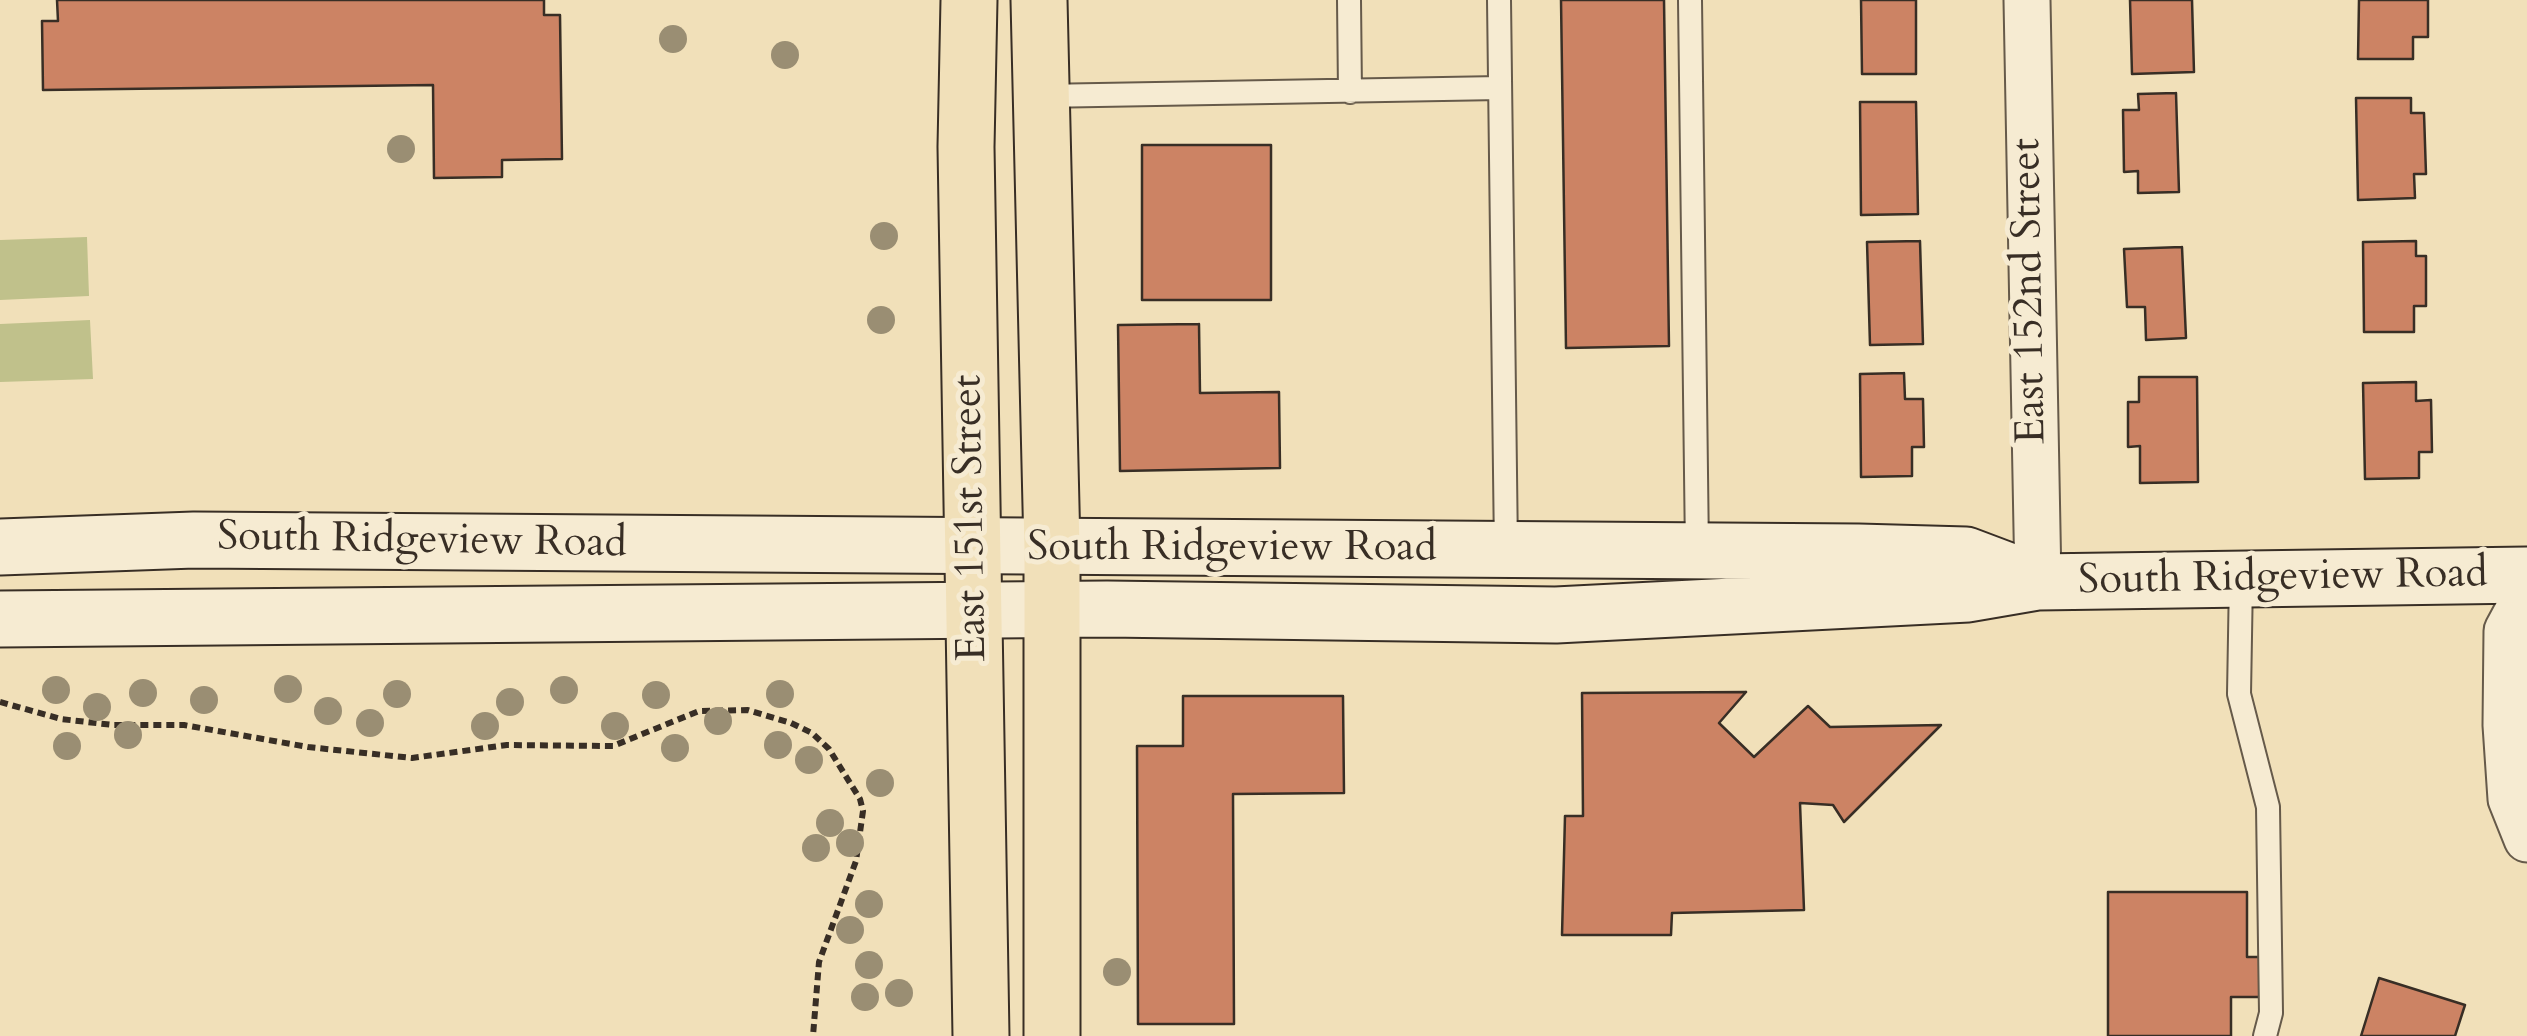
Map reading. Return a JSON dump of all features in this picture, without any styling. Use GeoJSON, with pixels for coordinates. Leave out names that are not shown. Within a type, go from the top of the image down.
{"type":"FeatureCollection","features":[{"type":"Feature","properties":{"kind":"main road","name":"East 151st Street"},"geometry":{"type":"LineString","coordinates":[[969,0],[966,147],[981,1036]]}},
{"type":"Feature","properties":{"kind":"main road","name":"East 151st Street"},"geometry":{"type":"LineString","coordinates":[[1039,0],[1052,548],[1052,1036]]}},
{"type":"Feature","properties":{"kind":"main road","name":"South Ridgeview Road"},"geometry":{"type":"LineString","coordinates":[[0,546],[194,540],[1966,555],[2038,582]]}},
{"type":"Feature","properties":{"kind":"main road","name":"South Ridgeview Road"},"geometry":{"type":"LineString","coordinates":[[0,619],[1052,610],[1556,615],[1968,594],[2038,582],[2527,575]]}},
{"type":"Feature","properties":{"kind":"street","name":"East 152nd Street"},"geometry":{"type":"LineString","coordinates":[[2026,0],[2038,582]]}},
{"type":"Feature","properties":{"kind":"street"},"geometry":{"type":"LineString","coordinates":[[2527,594],[2507,631],[2506,724],[2511,799],[2527,840]]}},
{"type":"Feature","properties":{"kind":"lane"},"geometry":{"type":"LineString","coordinates":[[1349,0],[1350,92]]}},
{"type":"Feature","properties":{"kind":"lane"},"geometry":{"type":"LineString","coordinates":[[1499,0],[1506,550]]}},
{"type":"Feature","properties":{"kind":"lane"},"geometry":{"type":"LineString","coordinates":[[1690,0],[1697,551]]}},
{"type":"Feature","properties":{"kind":"lane"},"geometry":{"type":"LineString","coordinates":[[1041,96],[1500,88]]}},
{"type":"Feature","properties":{"kind":"lane"},"geometry":{"type":"LineString","coordinates":[[2240,580],[2239,694],[2268,807],[2271,1013],[2265,1036]]}},
{"type":"Feature","properties":{"kind":"path"},"geometry":{"type":"LineString","coordinates":[[0,702],[61,719],[113,725],[184,724],[328,750],[412,758],[507,745],[613,746],[699,710],[748,710],[792,722],[812,733],[828,749],[860,799],[863,811],[856,861],[819,962],[813,1036]]}},
{"type":"Feature","properties":{"kind":"green space"},"geometry":{"type":"Polygon","coordinates":[[[87,237],[89,296],[0,300],[0,240],[87,237]]]}},
{"type":"Feature","properties":{"kind":"green space"},"geometry":{"type":"Polygon","coordinates":[[[90,320],[93,379],[0,382],[0,324],[90,320]]]}},
{"type":"Feature","properties":{"kind":"building"},"geometry":{"type":"Polygon","coordinates":[[[57,0],[544,0],[544,15],[560,15],[562,159],[502,160],[502,177],[434,178],[433,85],[43,90],[42,21],[58,21],[57,0]]]}},
{"type":"Feature","properties":{"kind":"building"},"geometry":{"type":"Polygon","coordinates":[[[1561,0],[1664,0],[1669,346],[1566,348],[1561,0]]]}},
{"type":"Feature","properties":{"kind":"building"},"geometry":{"type":"Polygon","coordinates":[[[1861,0],[1916,0],[1916,74],[1862,74],[1861,0]]]}},
{"type":"Feature","properties":{"kind":"building"},"geometry":{"type":"Polygon","coordinates":[[[2130,0],[2192,0],[2194,72],[2132,74],[2130,0]]]}},
{"type":"Feature","properties":{"kind":"building"},"geometry":{"type":"Polygon","coordinates":[[[2359,0],[2428,0],[2428,37],[2413,37],[2413,59],[2358,59],[2359,0]]]}},
{"type":"Feature","properties":{"kind":"building"},"geometry":{"type":"Polygon","coordinates":[[[2176,93],[2179,192],[2138,193],[2138,171],[2124,172],[2123,110],[2139,110],[2138,94],[2176,93]]]}},
{"type":"Feature","properties":{"kind":"building"},"geometry":{"type":"Polygon","coordinates":[[[2356,98],[2411,98],[2411,113],[2424,113],[2426,174],[2414,174],[2415,198],[2358,200],[2356,98]]]}},
{"type":"Feature","properties":{"kind":"building"},"geometry":{"type":"Polygon","coordinates":[[[1860,102],[1916,102],[1918,214],[1861,215],[1860,102]]]}},
{"type":"Feature","properties":{"kind":"building"},"geometry":{"type":"Polygon","coordinates":[[[1142,145],[1271,145],[1271,300],[1142,300],[1142,145]]]}},
{"type":"Feature","properties":{"kind":"building"},"geometry":{"type":"Polygon","coordinates":[[[1920,241],[1923,344],[1870,345],[1867,242],[1920,241]]]}},
{"type":"Feature","properties":{"kind":"building"},"geometry":{"type":"Polygon","coordinates":[[[2416,241],[2416,256],[2426,256],[2426,306],[2414,306],[2414,332],[2364,332],[2363,242],[2416,241]]]}},
{"type":"Feature","properties":{"kind":"building"},"geometry":{"type":"Polygon","coordinates":[[[2182,247],[2186,338],[2146,340],[2145,307],[2127,307],[2124,249],[2182,247]]]}},
{"type":"Feature","properties":{"kind":"building"},"geometry":{"type":"Polygon","coordinates":[[[1199,324],[1200,393],[1279,392],[1280,468],[1120,471],[1118,325],[1199,324]]]}},
{"type":"Feature","properties":{"kind":"building"},"geometry":{"type":"Polygon","coordinates":[[[1904,373],[1905,399],[1923,399],[1924,447],[1912,447],[1912,476],[1861,477],[1860,374],[1904,373]]]}},
{"type":"Feature","properties":{"kind":"building"},"geometry":{"type":"Polygon","coordinates":[[[2139,377],[2197,377],[2198,482],[2140,483],[2140,446],[2128,447],[2128,402],[2139,402],[2139,377]]]}},
{"type":"Feature","properties":{"kind":"building"},"geometry":{"type":"Polygon","coordinates":[[[2416,382],[2416,401],[2431,400],[2432,452],[2419,452],[2419,478],[2365,479],[2363,383],[2416,382]]]}},
{"type":"Feature","properties":{"kind":"building"},"geometry":{"type":"Polygon","coordinates":[[[1746,692],[1719,723],[1754,757],[1808,706],[1830,727],[1941,725],[1844,822],[1833,805],[1800,803],[1804,910],[1672,913],[1671,935],[1562,935],[1565,816],[1583,816],[1582,693],[1746,692]]]}},
{"type":"Feature","properties":{"kind":"building"},"geometry":{"type":"Polygon","coordinates":[[[1183,696],[1343,696],[1344,793],[1233,794],[1234,1024],[1138,1024],[1137,746],[1183,746],[1183,696]]]}},
{"type":"Feature","properties":{"kind":"building"},"geometry":{"type":"Polygon","coordinates":[[[2108,892],[2247,892],[2247,957],[2261,957],[2261,997],[2231,997],[2231,1036],[2108,1036],[2108,892]]]}},
{"type":"Feature","properties":{"kind":"building"},"geometry":{"type":"Polygon","coordinates":[[[2379,978],[2465,1005],[2455,1036],[2361,1036],[2379,978]]]}}]}
